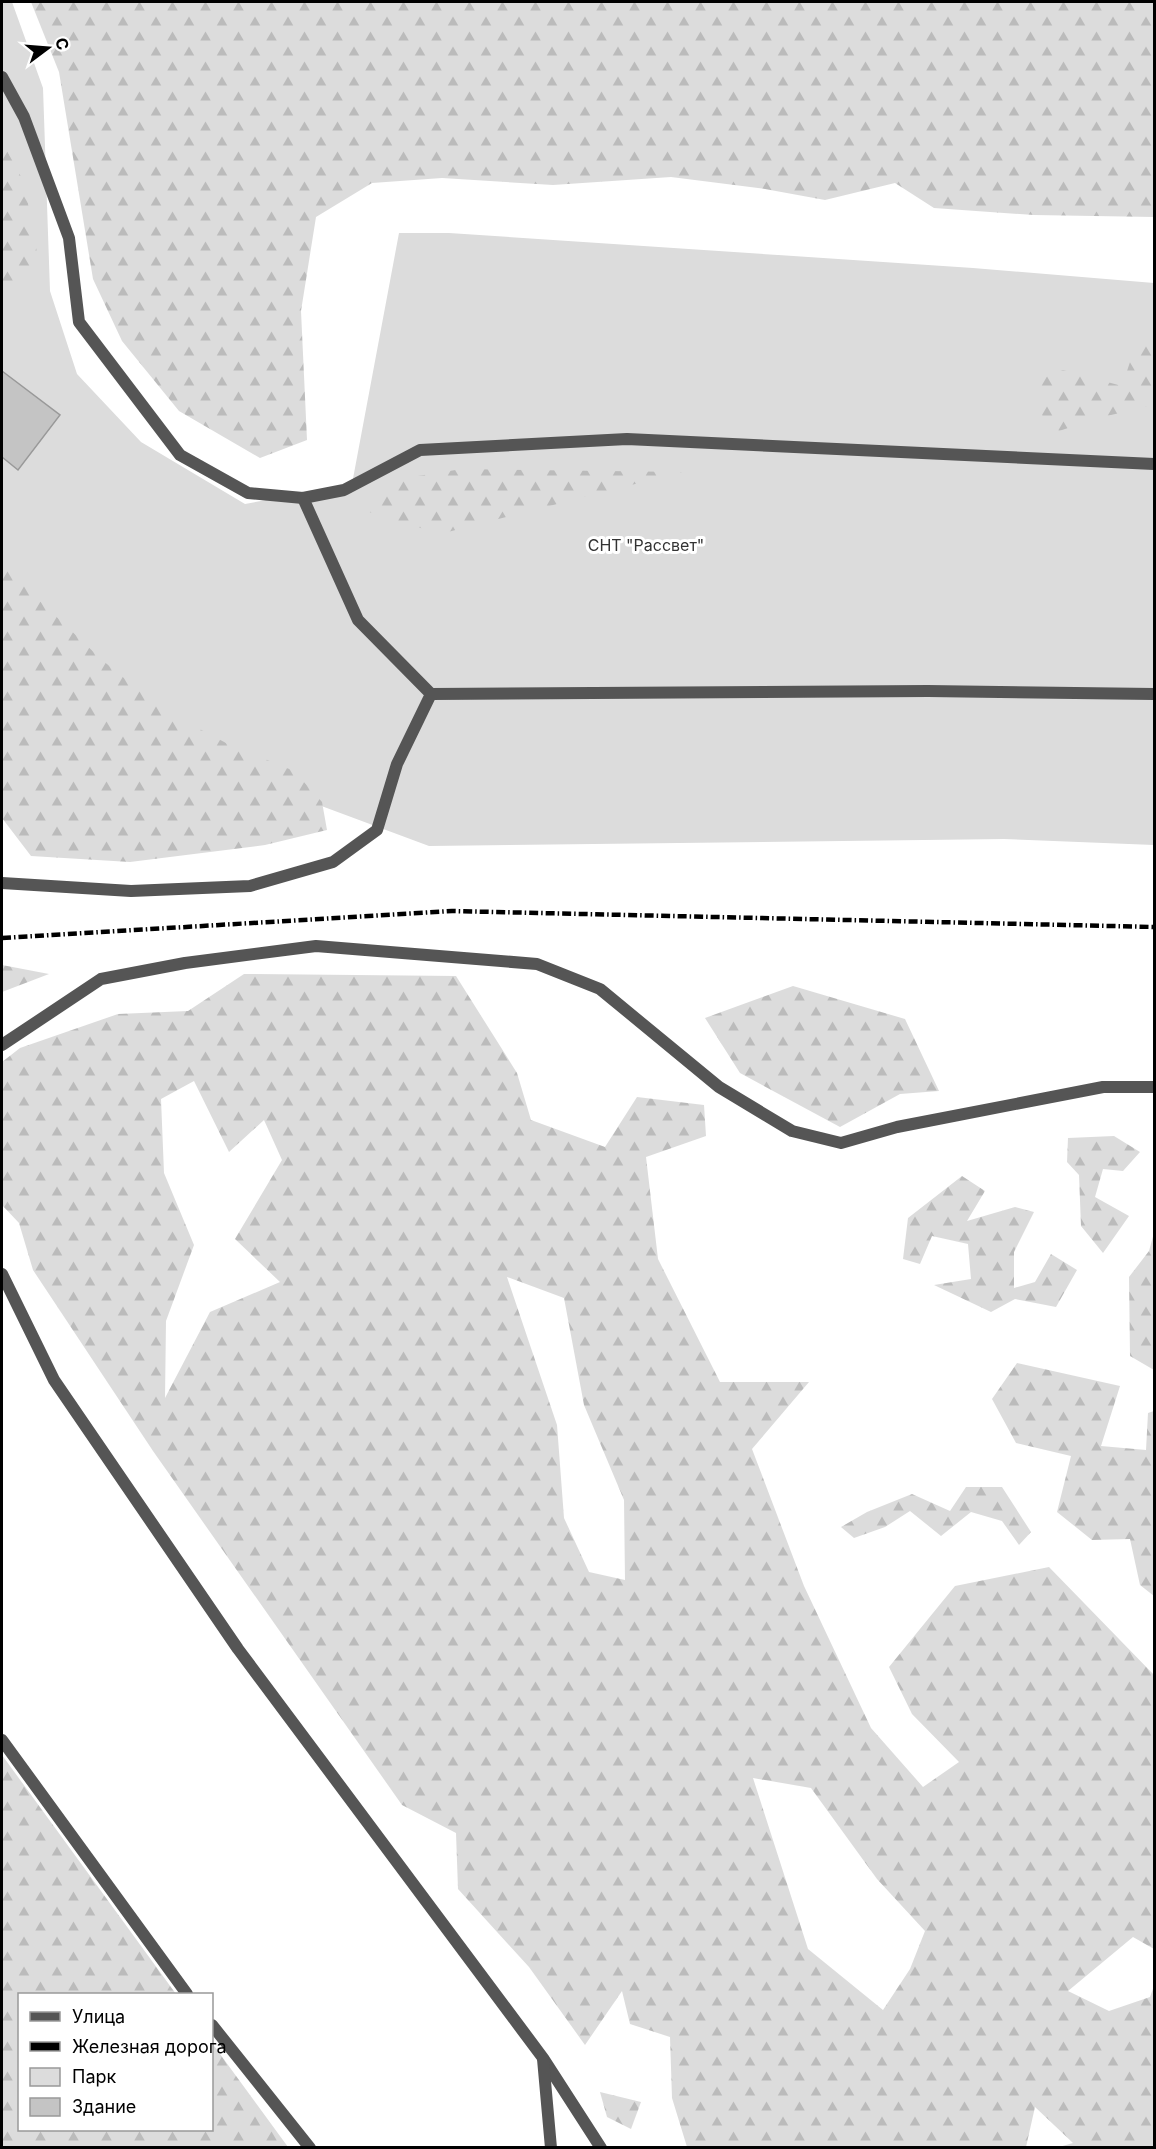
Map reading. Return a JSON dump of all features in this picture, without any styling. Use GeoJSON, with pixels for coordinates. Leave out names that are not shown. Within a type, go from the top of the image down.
{"type":"FeatureCollection","features":[{"type":"Feature","properties":{"kind":"street"},"geometry":{"type":"LineString","coordinates":[[2,77],[24,117],[69,238],[80,322],[180,455],[248,494],[303,498],[344,490],[420,450],[627,439],[1155,464]]}},
{"type":"Feature","properties":{"kind":"street"},"geometry":{"type":"LineString","coordinates":[[303,498],[358,620],[431,694],[916,691],[1155,693]]}},
{"type":"Feature","properties":{"kind":"street"},"geometry":{"type":"LineString","coordinates":[[2,883],[131,891],[249,886],[333,862],[377,830],[398,764],[431,694]]}},
{"type":"Feature","properties":{"kind":"street"},"geometry":{"type":"LineString","coordinates":[[2,1045],[101,979],[185,963],[316,946],[537,964],[600,989],[719,1087],[792,1131],[842,1143],[897,1127],[1103,1087],[1155,1087]]}},
{"type":"Feature","properties":{"kind":"street"},"geometry":{"type":"LineString","coordinates":[[2,1274],[54,1380],[238,1649],[543,2058],[601,2148]]}},
{"type":"Feature","properties":{"kind":"street"},"geometry":{"type":"LineString","coordinates":[[2,1740],[186,1993]]}},
{"type":"Feature","properties":{"kind":"street"},"geometry":{"type":"LineString","coordinates":[[213,2026],[310,2148]]}},
{"type":"Feature","properties":{"kind":"street"},"geometry":{"type":"LineString","coordinates":[[543,2058],[551,2148]]}},
{"type":"Feature","properties":{"kind":"green space","name":"СНТ \"Рассвет\""},"geometry":{"type":"Polygon","coordinates":[[[2,2],[12,2],[43,88],[50,291],[77,374],[141,442],[245,504],[352,484],[399,233],[449,233],[973,268],[1154,283],[1154,845],[1004,839],[429,846],[265,785],[79,653],[2,568],[2,2]]]}},
{"type":"Feature","properties":{"kind":"green space"},"geometry":{"type":"Polygon","coordinates":[[[31,2],[1154,2],[1154,217],[1034,215],[934,208],[895,183],[825,200],[765,189],[671,177],[553,185],[442,178],[372,183],[316,217],[301,311],[307,440],[260,458],[179,411],[122,341],[93,279],[59,72],[31,2]]]}},
{"type":"Feature","properties":{"kind":"green space"},"geometry":{"type":"Polygon","coordinates":[[[2,142],[24,182],[38,258],[17,291],[2,283],[2,142]]]}},
{"type":"Feature","properties":{"kind":"green space"},"geometry":{"type":"Polygon","coordinates":[[[1154,328],[1154,405],[1098,418],[1059,431],[1044,420],[1030,383],[1063,370],[1122,386],[1140,332],[1154,328]]]}},
{"type":"Feature","properties":{"kind":"green space"},"geometry":{"type":"Polygon","coordinates":[[[462,469],[682,472],[440,534],[369,512],[405,478],[462,469]]]}},
{"type":"Feature","properties":{"kind":"green space"},"geometry":{"type":"Polygon","coordinates":[[[2,565],[102,660],[162,709],[226,743],[294,771],[322,802],[327,830],[265,845],[130,862],[31,856],[2,818],[2,565]]]}},
{"type":"Feature","properties":{"kind":"green space"},"geometry":{"type":"Polygon","coordinates":[[[2,965],[49,974],[2,992],[2,965]]]}},
{"type":"Feature","properties":{"kind":"green space"},"geometry":{"type":"Polygon","coordinates":[[[244,974],[456,976],[517,1073],[531,1120],[605,1147],[637,1097],[704,1105],[706,1136],[646,1157],[658,1259],[720,1382],[809,1382],[752,1449],[804,1586],[871,1728],[923,1787],[959,1762],[912,1714],[889,1667],[955,1586],[1049,1567],[1154,1675],[1154,1949],[1133,1937],[1068,1991],[1109,2011],[1150,1997],[1154,1986],[1154,2147],[1059,2147],[1073,2143],[1035,2107],[1026,2147],[687,2147],[672,2098],[670,2037],[630,2024],[622,1991],[585,2045],[529,1967],[458,1889],[456,1833],[402,1805],[153,1451],[33,1270],[19,1223],[2,1205],[2,1062],[20,1048],[118,1014],[188,1011],[244,974]],[[194,1081],[161,1099],[164,1173],[194,1245],[166,1321],[165,1398],[210,1312],[280,1282],[235,1239],[282,1160],[264,1120],[229,1152],[194,1081]],[[507,1277],[557,1425],[564,1518],[589,1572],[625,1580],[624,1500],[584,1405],[564,1298],[507,1277]],[[753,1778],[808,1949],[883,2010],[910,1969],[925,1931],[877,1879],[811,1788],[753,1778]]]}},
{"type":"Feature","properties":{"kind":"green space"},"geometry":{"type":"Polygon","coordinates":[[[793,986],[905,1019],[939,1091],[900,1094],[840,1127],[740,1073],[705,1018],[793,986]]]}},
{"type":"Feature","properties":{"kind":"green space"},"geometry":{"type":"Polygon","coordinates":[[[1114,1136],[1140,1152],[1123,1171],[1103,1169],[1095,1197],[1129,1216],[1103,1253],[1081,1226],[1079,1175],[1067,1162],[1068,1138],[1114,1136]]]}},
{"type":"Feature","properties":{"kind":"green space"},"geometry":{"type":"Polygon","coordinates":[[[962,1176],[985,1191],[967,1221],[1015,1207],[1034,1212],[1014,1252],[1014,1288],[1035,1282],[1051,1254],[1077,1270],[1056,1307],[1015,1299],[991,1312],[934,1285],[971,1279],[968,1244],[932,1236],[920,1264],[903,1259],[908,1218],[962,1176]]]}},
{"type":"Feature","properties":{"kind":"green space"},"geometry":{"type":"Polygon","coordinates":[[[1154,1233],[1154,1370],[1130,1356],[1129,1277],[1149,1251],[1154,1233]]]}},
{"type":"Feature","properties":{"kind":"green space"},"geometry":{"type":"Polygon","coordinates":[[[1017,1363],[1120,1386],[1101,1446],[1146,1450],[1148,1413],[1154,1411],[1154,1596],[1140,1585],[1130,1539],[1092,1540],[1057,1512],[1071,1456],[1016,1443],[992,1399],[1017,1363]]]}},
{"type":"Feature","properties":{"kind":"green space"},"geometry":{"type":"Polygon","coordinates":[[[966,1487],[1002,1487],[1031,1532],[1019,1545],[1002,1521],[971,1512],[941,1536],[910,1511],[885,1527],[854,1538],[841,1527],[867,1512],[912,1494],[950,1511],[966,1487]]]}},
{"type":"Feature","properties":{"kind":"green space"},"geometry":{"type":"Polygon","coordinates":[[[2,1755],[175,1993],[18,1993],[18,2131],[213,2131],[213,2044],[288,2147],[2,2147],[2,1755]]]}},
{"type":"Feature","properties":{"kind":"green space"},"geometry":{"type":"Polygon","coordinates":[[[600,2092],[641,2102],[631,2129],[607,2117],[600,2092]]]}},
{"type":"Feature","properties":{"kind":"building"},"geometry":{"type":"Polygon","coordinates":[[[2,371],[60,415],[18,470],[2,457],[2,371]]]}},
{"type":"Feature","properties":{"kind":"railway"},"geometry":{"type":"LineString","coordinates":[[2,938],[452,911],[1154,927]]}}]}
